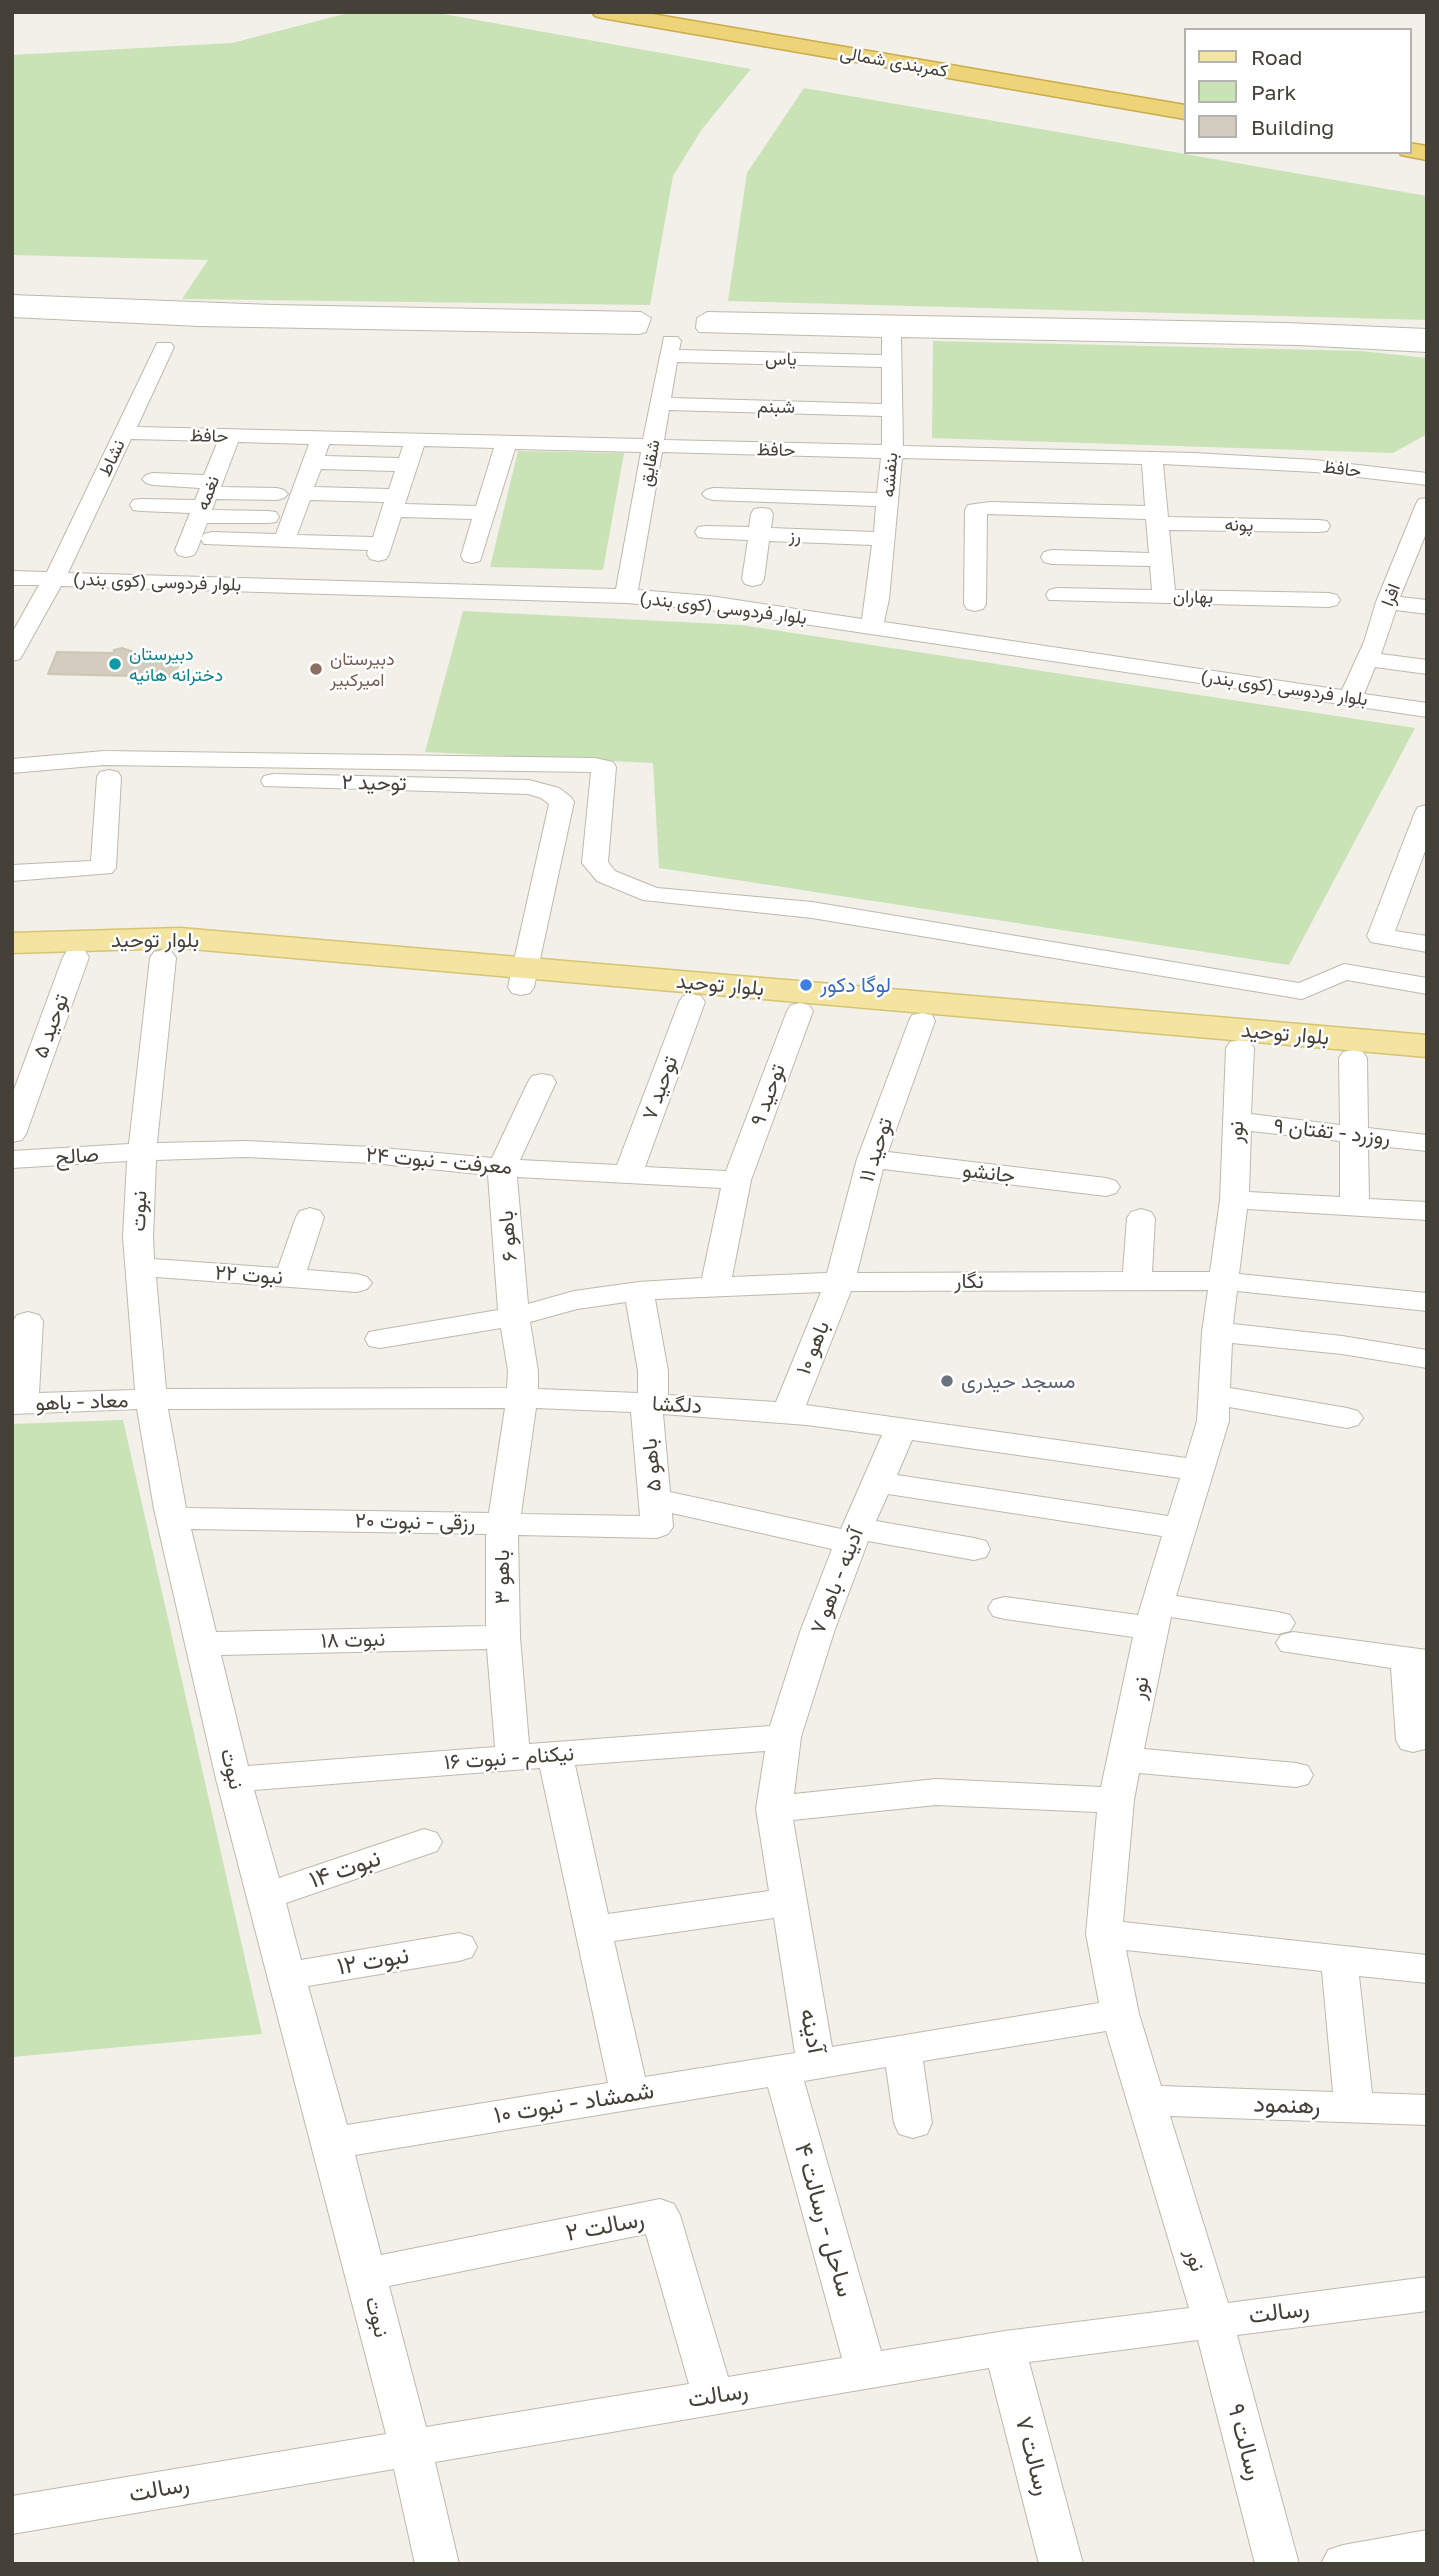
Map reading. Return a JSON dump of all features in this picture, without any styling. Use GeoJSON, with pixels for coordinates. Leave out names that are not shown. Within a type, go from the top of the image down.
{"type":"FeatureCollection","features":[{"type":"Feature","properties":{"kind":"highway","name":"کمربندی شمالی"},"geometry":{"type":"LineString","coordinates":[[602,12],[1184,112]]}},
{"type":"Feature","properties":{"kind":"highway"},"geometry":{"type":"LineString","coordinates":[[636,12],[1184,99]]}},
{"type":"Feature","properties":{"kind":"main road","name":"بلوار توحید"},"geometry":{"type":"LineString","coordinates":[[12,943],[180,939],[523,978],[692,1002],[1427,1064]]}},
{"type":"Feature","properties":{"kind":"main road","name":"بلوار توحید"},"geometry":{"type":"LineString","coordinates":[[12,960],[76,957],[163,958],[523,978],[1427,1046]]}},
{"type":"Feature","properties":{"kind":"street"},"geometry":{"type":"LineString","coordinates":[[12,301],[426,319]]}},
{"type":"Feature","properties":{"kind":"street"},"geometry":{"type":"LineString","coordinates":[[12,311],[199,320],[426,319],[640,323]]}},
{"type":"Feature","properties":{"kind":"street"},"geometry":{"type":"LineString","coordinates":[[1427,335],[1286,329],[892,327],[706,328],[707,318],[892,327],[1272,338],[1427,346]]}},
{"type":"Feature","properties":{"kind":"street","name":"بنفشه"},"geometry":{"type":"LineString","coordinates":[[873,621],[888,500],[892,327]]}},
{"type":"Feature","properties":{"kind":"street","name":"نشاط"},"geometry":{"type":"LineString","coordinates":[[12,654],[57,574],[164,347]]}},
{"type":"Feature","properties":{"kind":"street","name":"یاس"},"geometry":{"type":"LineString","coordinates":[[670,349],[892,361]]}},
{"type":"Feature","properties":{"kind":"street","name":"شقایق"},"geometry":{"type":"LineString","coordinates":[[627,591],[670,349]]}},
{"type":"Feature","properties":{"kind":"street","name":"شبنم"},"geometry":{"type":"LineString","coordinates":[[660,404],[892,410]]}},
{"type":"Feature","properties":{"kind":"street","name":"حافظ"},"geometry":{"type":"LineString","coordinates":[[124,433],[1153,459],[1315,466],[1427,479]]}},
{"type":"Feature","properties":{"kind":"street","name":"نغمه"},"geometry":{"type":"LineString","coordinates":[[186,550],[230,436]]}},
{"type":"Feature","properties":{"kind":"street"},"geometry":{"type":"LineString","coordinates":[[284,542],[321,439]]}},
{"type":"Feature","properties":{"kind":"street"},"geometry":{"type":"LineString","coordinates":[[212,539],[380,549],[415,441]]}},
{"type":"Feature","properties":{"kind":"street"},"geometry":{"type":"LineString","coordinates":[[472,556],[506,444]]}},
{"type":"Feature","properties":{"kind":"street"},"geometry":{"type":"LineString","coordinates":[[1153,459],[1164,597]]}},
{"type":"Feature","properties":{"kind":"street"},"geometry":{"type":"LineString","coordinates":[[312,462],[407,465]]}},
{"type":"Feature","properties":{"kind":"street"},"geometry":{"type":"LineString","coordinates":[[153,480],[268,517]]}},
{"type":"Feature","properties":{"kind":"street"},"geometry":{"type":"LineString","coordinates":[[713,494],[765,489],[888,500]]}},
{"type":"Feature","properties":{"kind":"street"},"geometry":{"type":"LineString","coordinates":[[752,579],[765,489]]}},
{"type":"Feature","properties":{"kind":"street"},"geometry":{"type":"LineString","coordinates":[[301,493],[485,513]]}},
{"type":"Feature","properties":{"kind":"street"},"geometry":{"type":"LineString","coordinates":[[141,505],[277,494]]}},
{"type":"Feature","properties":{"kind":"street","name":"افرا"},"geometry":{"type":"LineString","coordinates":[[1353,693],[1368,659],[1387,602],[1419,546],[1427,504]]}},
{"type":"Feature","properties":{"kind":"street","name":"پونه"},"geometry":{"type":"LineString","coordinates":[[975,604],[983,509],[1319,526]]}},
{"type":"Feature","properties":{"kind":"street","name":"رز"},"geometry":{"type":"LineString","coordinates":[[706,532],[884,539]]}},
{"type":"Feature","properties":{"kind":"street"},"geometry":{"type":"LineString","coordinates":[[1052,557],[1161,560]]}},
{"type":"Feature","properties":{"kind":"street","name":"بلوار فردوسی (کوی بندر)"},"geometry":{"type":"LineString","coordinates":[[12,568],[57,574],[627,591],[873,621],[1353,693],[1427,710]]}},
{"type":"Feature","properties":{"kind":"street","name":"بلوار فردوسی (کوی بندر)"},"geometry":{"type":"LineString","coordinates":[[12,578],[57,574]]}},
{"type":"Feature","properties":{"kind":"street","name":"بهاران"},"geometry":{"type":"LineString","coordinates":[[1057,595],[1329,600]]}},
{"type":"Feature","properties":{"kind":"street"},"geometry":{"type":"LineString","coordinates":[[1387,602],[1427,607]]}},
{"type":"Feature","properties":{"kind":"street"},"geometry":{"type":"LineString","coordinates":[[1368,659],[1427,667]]}},
{"type":"Feature","properties":{"kind":"street","name":"بلوار فردوسی (کوی بندر)"},"geometry":{"type":"LineString","coordinates":[[1353,693],[1427,698]]}},
{"type":"Feature","properties":{"kind":"street"},"geometry":{"type":"LineString","coordinates":[[12,766],[104,758],[595,765],[604,767],[595,863],[606,876],[653,895],[812,910],[1302,991],[1344,972],[1427,986]]}},
{"type":"Feature","properties":{"kind":"street"},"geometry":{"type":"LineString","coordinates":[[12,873],[103,868],[109,777]]}},
{"type":"Feature","properties":{"kind":"street","name":"توحید ۲"},"geometry":{"type":"LineString","coordinates":[[12,784],[109,777],[529,787],[550,793],[562,802],[562,812],[523,978]]}},
{"type":"Feature","properties":{"kind":"street"},"geometry":{"type":"LineString","coordinates":[[1427,813],[1415,876],[1380,936],[1427,944]]}},
{"type":"Feature","properties":{"kind":"street","name":"توحید ۵"},"geometry":{"type":"LineString","coordinates":[[12,1134],[76,957]]}},
{"type":"Feature","properties":{"kind":"street","name":"نبوت"},"geometry":{"type":"LineString","coordinates":[[163,958],[142,1152],[138,1237],[151,1399],[172,1518],[234,1779],[366,2274],[437,2564]]}},
{"type":"Feature","properties":{"kind":"street","name":"توحید ۷"},"geometry":{"type":"LineString","coordinates":[[628,1174],[692,1002]]}},
{"type":"Feature","properties":{"kind":"street","name":"توحید ۹"},"geometry":{"type":"LineString","coordinates":[[715,1286],[737,1180],[800,1011]]}},
{"type":"Feature","properties":{"kind":"street","name":"توحید ۱۱"},"geometry":{"type":"LineString","coordinates":[[840,1282],[871,1159],[922,1021]]}},
{"type":"Feature","properties":{"kind":"street","name":"نور"},"geometry":{"type":"LineString","coordinates":[[1213,2320],[1120,2014],[1104,1934],[1116,1800],[1154,1616],[1213,1421],[1217,1332],[1234,1200],[1240,1048]]}},
{"type":"Feature","properties":{"kind":"street"},"geometry":{"type":"LineString","coordinates":[[1353,1058],[1355,1206]]}},
{"type":"Feature","properties":{"kind":"street","name":"باهو ۶"},"geometry":{"type":"LineString","coordinates":[[522,1398],[520,1343],[514,1317],[502,1168],[542,1082]]}},
{"type":"Feature","properties":{"kind":"street","name":"روزرد - تفتان ۹"},"geometry":{"type":"LineString","coordinates":[[1236,1121],[1427,1143]]}},
{"type":"Feature","properties":{"kind":"street","name":"معرفت - نبوت ۲۴"},"geometry":{"type":"LineString","coordinates":[[142,1152],[245,1149],[372,1155],[502,1168],[737,1180]]}},
{"type":"Feature","properties":{"kind":"street","name":"صالح"},"geometry":{"type":"LineString","coordinates":[[12,1160],[142,1152]]}},
{"type":"Feature","properties":{"kind":"street","name":"جانشو"},"geometry":{"type":"LineString","coordinates":[[871,1159],[1106,1187]]}},
{"type":"Feature","properties":{"kind":"street"},"geometry":{"type":"LineString","coordinates":[[1234,1200],[1427,1211]]}},
{"type":"Feature","properties":{"kind":"street"},"geometry":{"type":"LineString","coordinates":[[290,1278],[310,1216]]}},
{"type":"Feature","properties":{"kind":"street"},"geometry":{"type":"LineString","coordinates":[[1137,1280],[1141,1218]]}},
{"type":"Feature","properties":{"kind":"street","name":"نبوت ۲۲"},"geometry":{"type":"LineString","coordinates":[[141,1267],[357,1283]]}},
{"type":"Feature","properties":{"kind":"street","name":"نگار"},"geometry":{"type":"LineString","coordinates":[[380,1339],[514,1317],[574,1300],[639,1291],[715,1286],[840,1282],[1224,1281],[1427,1302]]}},
{"type":"Feature","properties":{"kind":"street","name":"باهو ۱۰"},"geometry":{"type":"LineString","coordinates":[[787,1413],[840,1282]]}},
{"type":"Feature","properties":{"kind":"street","name":"باهو ۵"},"geometry":{"type":"LineString","coordinates":[[639,1291],[653,1371],[650,1404],[656,1513]]}},
{"type":"Feature","properties":{"kind":"street"},"geometry":{"type":"LineString","coordinates":[[18,1404],[27,1321]]}},
{"type":"Feature","properties":{"kind":"street"},"geometry":{"type":"LineString","coordinates":[[1217,1332],[1342,1345],[1427,1359]]}},
{"type":"Feature","properties":{"kind":"street"},"geometry":{"type":"LineString","coordinates":[[1214,1395],[1347,1418]]}},
{"type":"Feature","properties":{"kind":"street","name":"دلگشا"},"geometry":{"type":"LineString","coordinates":[[151,1399],[522,1398],[787,1413],[1198,1470]]}},
{"type":"Feature","properties":{"kind":"street","name":"باهو ۳"},"geometry":{"type":"LineString","coordinates":[[513,1758],[503,1637],[503,1524],[522,1398]]}},
{"type":"Feature","properties":{"kind":"street","name":"معاد - باهو"},"geometry":{"type":"LineString","coordinates":[[18,1404],[151,1399]]}},
{"type":"Feature","properties":{"kind":"street","name":"آدینه - باهو ۷"},"geometry":{"type":"LineString","coordinates":[[784,1737],[817,1632],[854,1535],[901,1429]]}},
{"type":"Feature","properties":{"kind":"street"},"geometry":{"type":"LineString","coordinates":[[877,1482],[1180,1528]]}},
{"type":"Feature","properties":{"kind":"street","name":"رزقی - نبوت ۲۰"},"geometry":{"type":"LineString","coordinates":[[172,1518],[503,1524],[656,1513],[974,1549]]}},
{"type":"Feature","properties":{"kind":"street"},"geometry":{"type":"LineString","coordinates":[[1005,1608],[1154,1616],[1285,1633],[1417,1660],[1413,1740]]}},
{"type":"Feature","properties":{"kind":"street","name":"نبوت ۱۸"},"geometry":{"type":"LineString","coordinates":[[202,1644],[503,1637]]}},
{"type":"Feature","properties":{"kind":"street","name":"نیکنام - نبوت ۱۶"},"geometry":{"type":"LineString","coordinates":[[234,1779],[784,1737]]}},
{"type":"Feature","properties":{"kind":"street","name":"آدینه"},"geometry":{"type":"LineString","coordinates":[[784,1737],[774,1809],[789,1902],[799,2067],[903,2052],[1120,2014]]}},
{"type":"Feature","properties":{"kind":"street"},"geometry":{"type":"LineString","coordinates":[[555,1755],[630,2094]]}},
{"type":"Feature","properties":{"kind":"street"},"geometry":{"type":"LineString","coordinates":[[1126,1760],[1296,1775]]}},
{"type":"Feature","properties":{"kind":"street"},"geometry":{"type":"LineString","coordinates":[[774,1809],[936,1792],[1116,1800]]}},
{"type":"Feature","properties":{"kind":"street","name":"نبوت ۱۴"},"geometry":{"type":"LineString","coordinates":[[266,1896],[424,1842]]}},
{"type":"Feature","properties":{"kind":"street"},"geometry":{"type":"LineString","coordinates":[[593,1930],[789,1902]]}},
{"type":"Feature","properties":{"kind":"street"},"geometry":{"type":"LineString","coordinates":[[1104,1934],[1427,1969]]}},
{"type":"Feature","properties":{"kind":"street","name":"نبوت ۱۲"},"geometry":{"type":"LineString","coordinates":[[288,1976],[459,1947]]}},
{"type":"Feature","properties":{"kind":"street"},"geometry":{"type":"LineString","coordinates":[[1339,1959],[1353,2107]]}},
{"type":"Feature","properties":{"kind":"street"},"geometry":{"type":"LineString","coordinates":[[903,2052],[913,2123]]}},
{"type":"Feature","properties":{"kind":"street","name":"شمشاد - نبوت ۱۰"},"geometry":{"type":"LineString","coordinates":[[332,2143],[799,2067]]}},
{"type":"Feature","properties":{"kind":"street","name":"ساحل - رسالت ۴"},"geometry":{"type":"LineString","coordinates":[[799,2067],[866,2370]]}},
{"type":"Feature","properties":{"kind":"street","name":"رهنمود"},"geometry":{"type":"LineString","coordinates":[[1147,2100],[1427,2110]]}},
{"type":"Feature","properties":{"kind":"street","name":"رسالت ۲"},"geometry":{"type":"LineString","coordinates":[[366,2274],[660,2215],[713,2396]]}},
{"type":"Feature","properties":{"kind":"street","name":"رسالت"},"geometry":{"type":"LineString","coordinates":[[12,2515],[1005,2348],[1427,2294]]}},
{"type":"Feature","properties":{"kind":"street","name":"رسالت ۹"},"geometry":{"type":"LineString","coordinates":[[1213,2320],[1277,2564]]}},
{"type":"Feature","properties":{"kind":"street","name":"رسالت ۷"},"geometry":{"type":"LineString","coordinates":[[1005,2348],[1061,2564]]}},
{"type":"Feature","properties":{"kind":"street"},"geometry":{"type":"LineString","coordinates":[[1343,2564],[1404,2556]]}},
{"type":"Feature","properties":{"kind":"green space"},"geometry":{"type":"Polygon","coordinates":[[[352,12],[432,12],[751,69],[702,129],[673,176],[650,305],[182,299],[208,260],[12,255],[12,55],[232,43],[352,12]]]}},
{"type":"Feature","properties":{"kind":"green space"},"geometry":{"type":"Polygon","coordinates":[[[804,88],[1427,196],[1427,320],[728,301],[747,173],[804,88]]]}},
{"type":"Feature","properties":{"kind":"green space"},"geometry":{"type":"Polygon","coordinates":[[[933,341],[1361,351],[1427,358],[1427,434],[1393,453],[932,438],[933,341]]]}},
{"type":"Feature","properties":{"kind":"green space"},"geometry":{"type":"Polygon","coordinates":[[[518,451],[624,453],[603,570],[490,567],[518,451]]]}},
{"type":"Feature","properties":{"kind":"green space"},"geometry":{"type":"Polygon","coordinates":[[[463,611],[741,625],[1415,728],[1289,965],[659,868],[653,763],[425,752],[463,611]]]}},
{"type":"Feature","properties":{"kind":"green space"},"geometry":{"type":"Polygon","coordinates":[[[123,1420],[262,2034],[12,2057],[12,1424],[123,1420]]]}},
{"type":"Feature","properties":{"kind":"building","name":"دبیرستان دخترانه هانیه"},"geometry":{"type":"Polygon","coordinates":[[[122,648],[140,654],[182,655],[174,677],[48,674],[57,652],[113,653],[114,650],[122,648]]]}},
{"type":"Feature","properties":{"kind":"place","name":"دبیرستان دخترانه هانیه"},"geometry":{"type":"Point","coordinates":[115,664]}},
{"type":"Feature","properties":{"kind":"place","name":"دبیرستان امیرکبیر"},"geometry":{"type":"Point","coordinates":[316,669]}},
{"type":"Feature","properties":{"kind":"place","name":"لوگا دکور"},"geometry":{"type":"Point","coordinates":[806,985]}},
{"type":"Feature","properties":{"kind":"place","name":"مسجد حیدری"},"geometry":{"type":"Point","coordinates":[947,1381]}}]}
